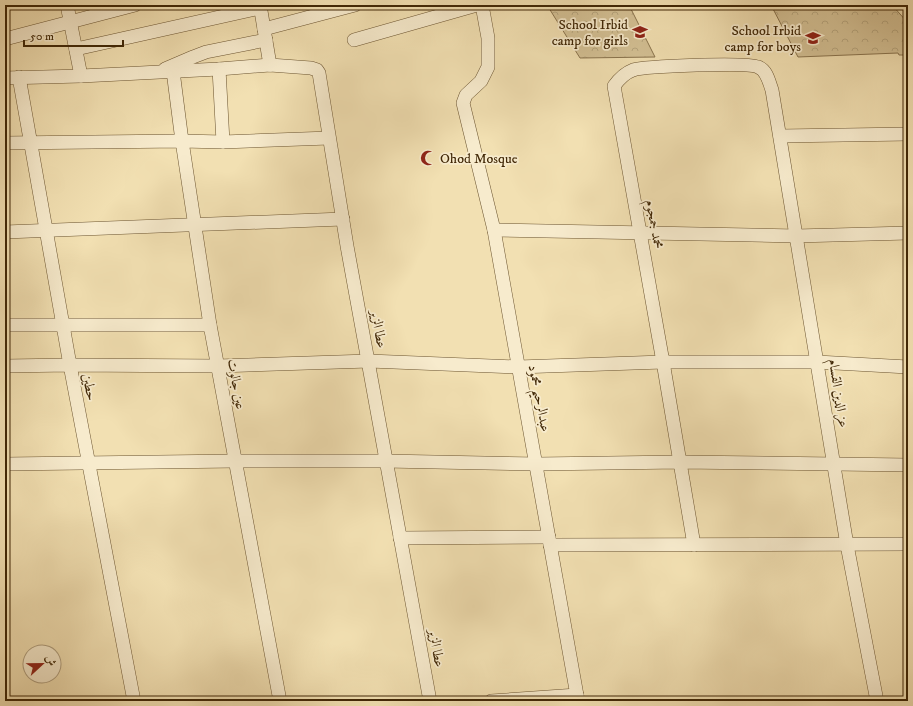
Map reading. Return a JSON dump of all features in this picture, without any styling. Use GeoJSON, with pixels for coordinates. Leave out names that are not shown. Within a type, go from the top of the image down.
{"type":"FeatureCollection","features":[{"type":"Feature","properties":{"kind":"street"},"geometry":{"type":"LineString","coordinates":[[67,5],[81,76]]}},
{"type":"Feature","properties":{"kind":"street"},"geometry":{"type":"LineString","coordinates":[[5,39],[135,5]]}},
{"type":"Feature","properties":{"kind":"street"},"geometry":{"type":"LineString","coordinates":[[160,72],[193,56],[265,35],[355,5]]}},
{"type":"Feature","properties":{"kind":"street"},"geometry":{"type":"LineString","coordinates":[[354,40],[477,5]]}},
{"type":"Feature","properties":{"kind":"street","name":"عبدالرحيم محمود"},"geometry":{"type":"LineString","coordinates":[[482,5],[488,38],[488,67],[481,81],[466,95],[463,103],[494,230],[578,698]]}},
{"type":"Feature","properties":{"kind":"street"},"geometry":{"type":"LineString","coordinates":[[5,78],[219,69],[270,64],[260,6],[171,29],[76,49]]}},
{"type":"Feature","properties":{"kind":"street","name":"عطا الزير"},"geometry":{"type":"LineString","coordinates":[[270,64],[305,67],[317,70],[320,77],[342,220],[430,701]]}},
{"type":"Feature","properties":{"kind":"street","name":"محمد جمجوم"},"geometry":{"type":"LineString","coordinates":[[694,545],[614,86],[624,75],[634,70],[749,64],[760,67],[767,75],[772,90]]}},
{"type":"Feature","properties":{"kind":"street"},"geometry":{"type":"LineString","coordinates":[[219,69],[223,142]]}},
{"type":"Feature","properties":{"kind":"street","name":"عين جالوت"},"geometry":{"type":"LineString","coordinates":[[173,71],[194,224],[210,324],[280,701]]}},
{"type":"Feature","properties":{"kind":"street","name":"حطين"},"geometry":{"type":"LineString","coordinates":[[19,77],[70,365],[134,701]]}},
{"type":"Feature","properties":{"kind":"street","name":"عز الدين القسام"},"geometry":{"type":"LineString","coordinates":[[772,90],[847,545],[877,701]]}},
{"type":"Feature","properties":{"kind":"street"},"geometry":{"type":"LineString","coordinates":[[780,136],[908,134]]}},
{"type":"Feature","properties":{"kind":"street"},"geometry":{"type":"LineString","coordinates":[[5,143],[223,142],[329,138]]}},
{"type":"Feature","properties":{"kind":"street"},"geometry":{"type":"LineString","coordinates":[[5,232],[194,224],[342,220]]}},
{"type":"Feature","properties":{"kind":"street"},"geometry":{"type":"LineString","coordinates":[[494,230],[796,236],[908,233]]}},
{"type":"Feature","properties":{"kind":"street"},"geometry":{"type":"LineString","coordinates":[[5,325],[63,326],[210,324]]}},
{"type":"Feature","properties":{"kind":"street"},"geometry":{"type":"LineString","coordinates":[[5,366],[218,366],[369,361],[518,367],[663,362],[817,362],[908,366]]}},
{"type":"Feature","properties":{"kind":"street"},"geometry":{"type":"LineString","coordinates":[[5,464],[235,460],[537,464],[680,462],[908,466]]}},
{"type":"Feature","properties":{"kind":"street"},"geometry":{"type":"LineString","coordinates":[[400,538],[694,545],[908,544]]}},
{"type":"Feature","properties":{"kind":"street"},"geometry":{"type":"LineString","coordinates":[[491,701],[578,698]]}},
{"type":"Feature","properties":{"kind":"green space"},"geometry":{"type":"Polygon","coordinates":[[[547,5],[629,5],[655,57],[580,58],[547,5]]]}},
{"type":"Feature","properties":{"kind":"green space","name":"School Irbid camp for boys"},"geometry":{"type":"Polygon","coordinates":[[[771,5],[892,5],[908,23],[908,55],[899,55],[898,53],[798,57],[771,5]]]}},
{"type":"Feature","properties":{"kind":"place","name":"School Irbid camp for girls"},"geometry":{"type":"Point","coordinates":[640,32]}},
{"type":"Feature","properties":{"kind":"place","name":"School Irbid camp for boys"},"geometry":{"type":"Point","coordinates":[813,38]}},
{"type":"Feature","properties":{"kind":"place","name":"Ohod Mosque"},"geometry":{"type":"Point","coordinates":[428,158]}}]}
